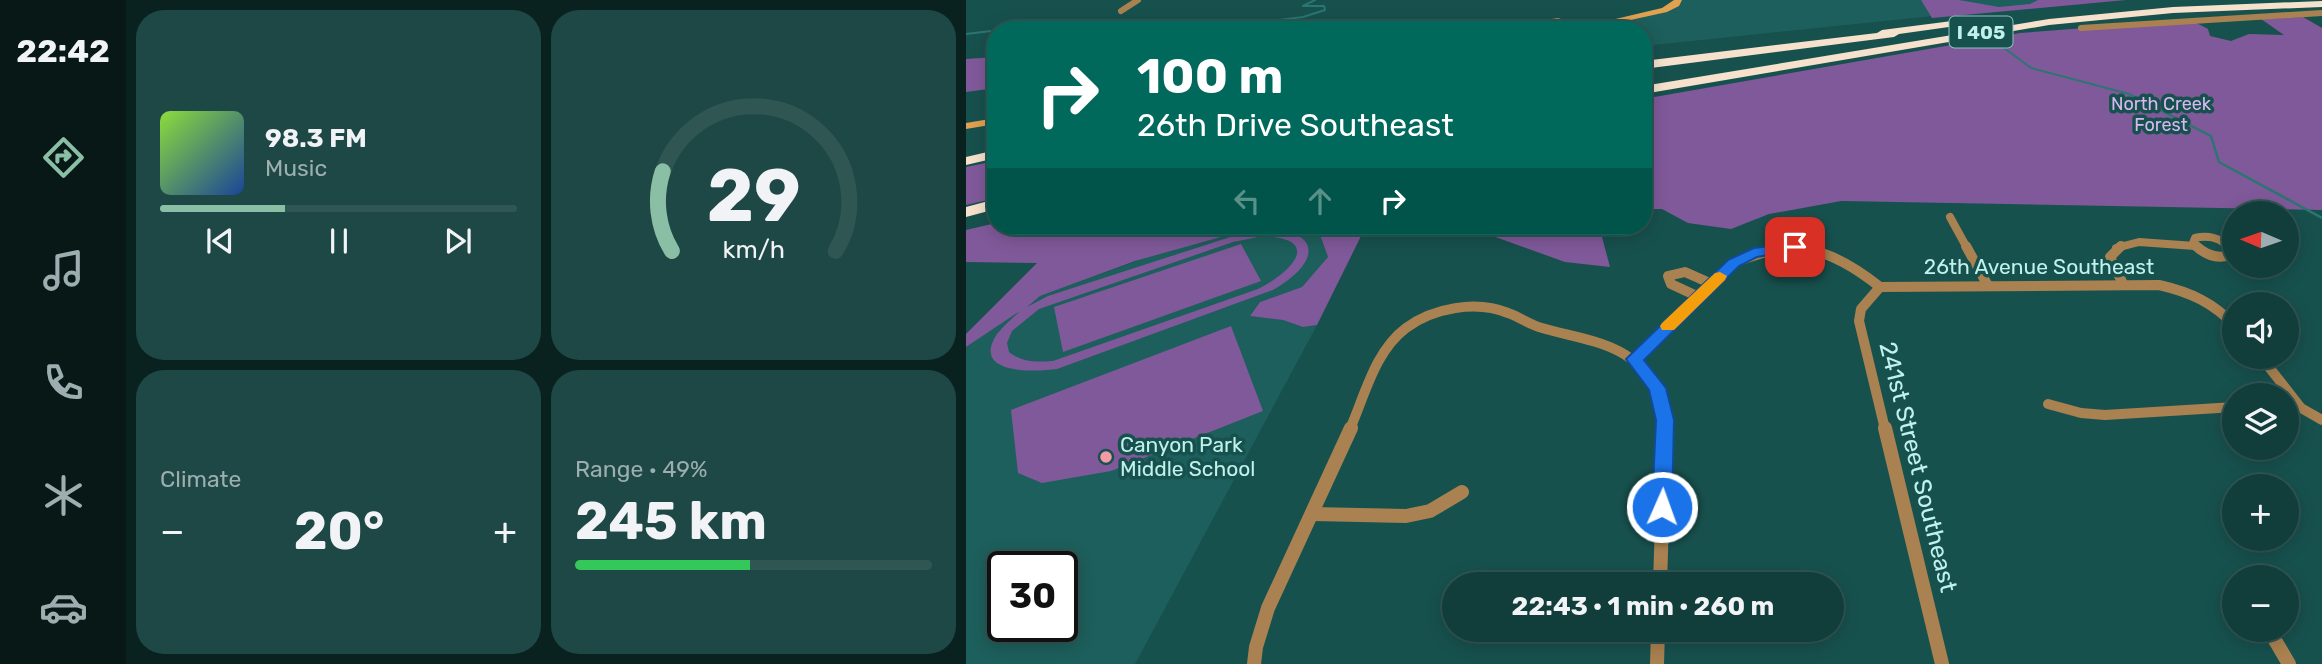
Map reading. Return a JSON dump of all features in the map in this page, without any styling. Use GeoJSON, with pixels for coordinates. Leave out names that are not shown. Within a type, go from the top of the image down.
{"type":"FeatureCollection","features":[{"type":"Feature","properties":{"kind":"highway"},"geometry":{"type":"LineString","coordinates":[[2216,1],[2229,0]]}},
{"type":"Feature","properties":{"kind":"highway","name":"I 405"},"geometry":{"type":"LineString","coordinates":[[1984,20],[2087,9],[2236,0]]}},
{"type":"Feature","properties":{"kind":"highway","name":"I 405"},"geometry":{"type":"LineString","coordinates":[[1652,62],[2080,12],[2292,0]]}},
{"type":"Feature","properties":{"kind":"highway","name":"I 405"},"geometry":{"type":"LineString","coordinates":[[1652,87],[2049,22],[2173,10],[2322,3]]}},
{"type":"Feature","properties":{"kind":"highway","name":"I 405"},"geometry":{"type":"LineString","coordinates":[[1843,39],[1958,24]]}},
{"type":"Feature","properties":{"kind":"highway"},"geometry":{"type":"LineString","coordinates":[[966,158],[987,153]]}},
{"type":"Feature","properties":{"kind":"highway"},"geometry":{"type":"LineString","coordinates":[[966,213],[987,208]]}},
{"type":"Feature","properties":{"kind":"street"},"geometry":{"type":"LineString","coordinates":[[1121,11],[1138,0]]}},
{"type":"Feature","properties":{"kind":"street"},"geometry":{"type":"LineString","coordinates":[[1606,21],[1675,3]]}},
{"type":"Feature","properties":{"kind":"street"},"geometry":{"type":"LineString","coordinates":[[2081,28],[2322,13]]}},
{"type":"Feature","properties":{"kind":"street"},"geometry":{"type":"LineString","coordinates":[[966,126],[987,122]]}},
{"type":"Feature","properties":{"kind":"street"},"geometry":{"type":"LineString","coordinates":[[1950,216],[1987,284]]}},
{"type":"Feature","properties":{"kind":"street"},"geometry":{"type":"LineString","coordinates":[[2123,284],[2110,257],[2117,247],[2138,242],[2194,246]]}},
{"type":"Feature","properties":{"kind":"street"},"geometry":{"type":"LineString","coordinates":[[1634,359],[1734,263],[1754,253],[1795,247],[1816,248],[1837,255],[1859,268],[1880,286]]}},
{"type":"Feature","properties":{"kind":"street"},"geometry":{"type":"LineString","coordinates":[[1699,297],[1671,284],[1668,276],[1676,271],[1684,271],[1712,284]]}},
{"type":"Feature","properties":{"kind":"street","name":"26th Avenue Southeast"},"geometry":{"type":"LineString","coordinates":[[1880,286],[2159,285],[2197,295],[2212,303],[2222,313]]}},
{"type":"Feature","properties":{"kind":"street","name":"241st Street Southeast"},"geometry":{"type":"LineString","coordinates":[[1880,286],[1861,309],[1859,321],[1942,664]]}},
{"type":"Feature","properties":{"kind":"street"},"geometry":{"type":"LineString","coordinates":[[1254,664],[1262,627],[1277,589],[1313,514],[1384,350],[1394,337],[1413,322],[1436,312],[1479,306],[1507,312],[1538,327],[1586,337],[1634,359],[1657,388],[1665,420],[1660,572]]}},
{"type":"Feature","properties":{"kind":"street"},"geometry":{"type":"LineString","coordinates":[[2270,369],[2301,408],[2322,420]]}},
{"type":"Feature","properties":{"kind":"street"},"geometry":{"type":"LineString","coordinates":[[2048,404],[2084,414],[2157,414],[2201,406],[2222,407]]}},
{"type":"Feature","properties":{"kind":"street"},"geometry":{"type":"LineString","coordinates":[[1313,514],[1406,516],[1430,511],[1462,492]]}},
{"type":"Feature","properties":{"kind":"street"},"geometry":{"type":"LineString","coordinates":[[1657,664],[1658,642]]}},
{"type":"Feature","properties":{"kind":"street"},"geometry":{"type":"LineString","coordinates":[[2276,642],[2289,664]]}},
{"type":"Feature","properties":{"kind":"shaded area"},"geometry":{"type":"Polygon","coordinates":[[[1678,0],[2044,0],[2048,4],[1652,45],[1652,21],[1611,21],[1664,10],[1678,0]]]}},
{"type":"Feature","properties":{"kind":"shaded area","name":"Canyon Park Middle School"},"geometry":{"type":"Polygon","coordinates":[[[1224,235],[1320,235],[1328,257],[1302,287],[1260,302],[1250,316],[1283,320],[1303,327],[1317,325],[1135,664],[966,664],[966,347],[1040,296],[1173,248],[1224,235]]]}},
{"type":"Feature","properties":{"kind":"green space"},"geometry":{"type":"Polygon","coordinates":[[[1921,0],[1959,0],[1999,7],[2030,4],[2038,0],[2126,0],[1932,18],[1921,0]]]}},
{"type":"Feature","properties":{"kind":"green space","name":"North Creek Forest"},"geometry":{"type":"Polygon","coordinates":[[[2303,17],[2322,28],[2322,210],[2300,210],[2300,201],[2222,201],[2222,208],[1841,201],[1769,214],[1731,229],[1688,223],[1662,209],[1652,209],[1652,97],[2020,33],[2191,20],[2208,29],[2210,36],[2231,41],[2249,34],[2284,35],[2261,19],[2303,17]]]}},
{"type":"Feature","properties":{"kind":"green space"},"geometry":{"type":"Polygon","coordinates":[[[987,58],[987,89],[966,92],[966,59],[987,58]]]}},
{"type":"Feature","properties":{"kind":"green space"},"geometry":{"type":"Polygon","coordinates":[[[987,163],[987,200],[966,205],[966,167],[987,163]]]}},
{"type":"Feature","properties":{"kind":"green space"},"geometry":{"type":"Polygon","coordinates":[[[987,225],[987,235],[1228,235],[1135,261],[1040,296],[1027,307],[1048,296],[1236,235],[1295,235],[1308,246],[1308,256],[1302,267],[1273,290],[1057,369],[1035,371],[1009,368],[992,357],[991,347],[997,334],[1020,311],[966,347],[966,334],[1037,263],[966,262],[966,230],[987,225]],[[1263,236],[1233,242],[1039,309],[1012,331],[1007,343],[1009,352],[1025,360],[1053,361],[1258,289],[1290,266],[1296,258],[1297,250],[1293,243],[1282,238],[1263,236]]]}},
{"type":"Feature","properties":{"kind":"green space"},"geometry":{"type":"Polygon","coordinates":[[[1320,235],[1362,235],[1317,325],[1303,327],[1283,320],[1250,316],[1260,302],[1302,287],[1328,257],[1320,235]]]}},
{"type":"Feature","properties":{"kind":"green space"},"geometry":{"type":"Polygon","coordinates":[[[1490,235],[1601,235],[1610,267],[1565,262],[1490,235]]]}},
{"type":"Feature","properties":{"kind":"green space"},"geometry":{"type":"Polygon","coordinates":[[[1241,244],[1261,281],[1063,352],[1054,307],[1241,244]]]}},
{"type":"Feature","properties":{"kind":"green space"},"geometry":{"type":"Polygon","coordinates":[[[1231,326],[1263,411],[1111,471],[1042,483],[1018,473],[1011,410],[1231,326]]]}},
{"type":"Feature","properties":{"kind":"waterway"},"geometry":{"type":"LineString","coordinates":[[1270,21],[1303,17],[1325,10],[1324,6],[1303,6],[1315,0]]}},
{"type":"Feature","properties":{"kind":"waterway"},"geometry":{"type":"LineString","coordinates":[[966,34],[987,31]]}},
{"type":"Feature","properties":{"kind":"waterway"},"geometry":{"type":"LineString","coordinates":[[1988,36],[2031,68],[2129,94],[2157,108]]}},
{"type":"Feature","properties":{"kind":"waterway"},"geometry":{"type":"LineString","coordinates":[[2154,107],[2211,136],[2219,162],[2322,218]]}},
{"type":"Feature","properties":{"kind":"slow traffic"},"geometry":{"type":"LineString","coordinates":[[1668,326],[1720,276]]}},
{"type":"Feature","properties":{"kind":"place","name":"Canyon Park Middle School"},"geometry":{"type":"Point","coordinates":[1106,457]}},
{"type":"Feature","properties":{"kind":"route"},"geometry":{"type":"LineString","coordinates":[[1662,507],[1665,420],[1657,388],[1634,359],[1734,263],[1754,253],[1795,247]]}}]}
